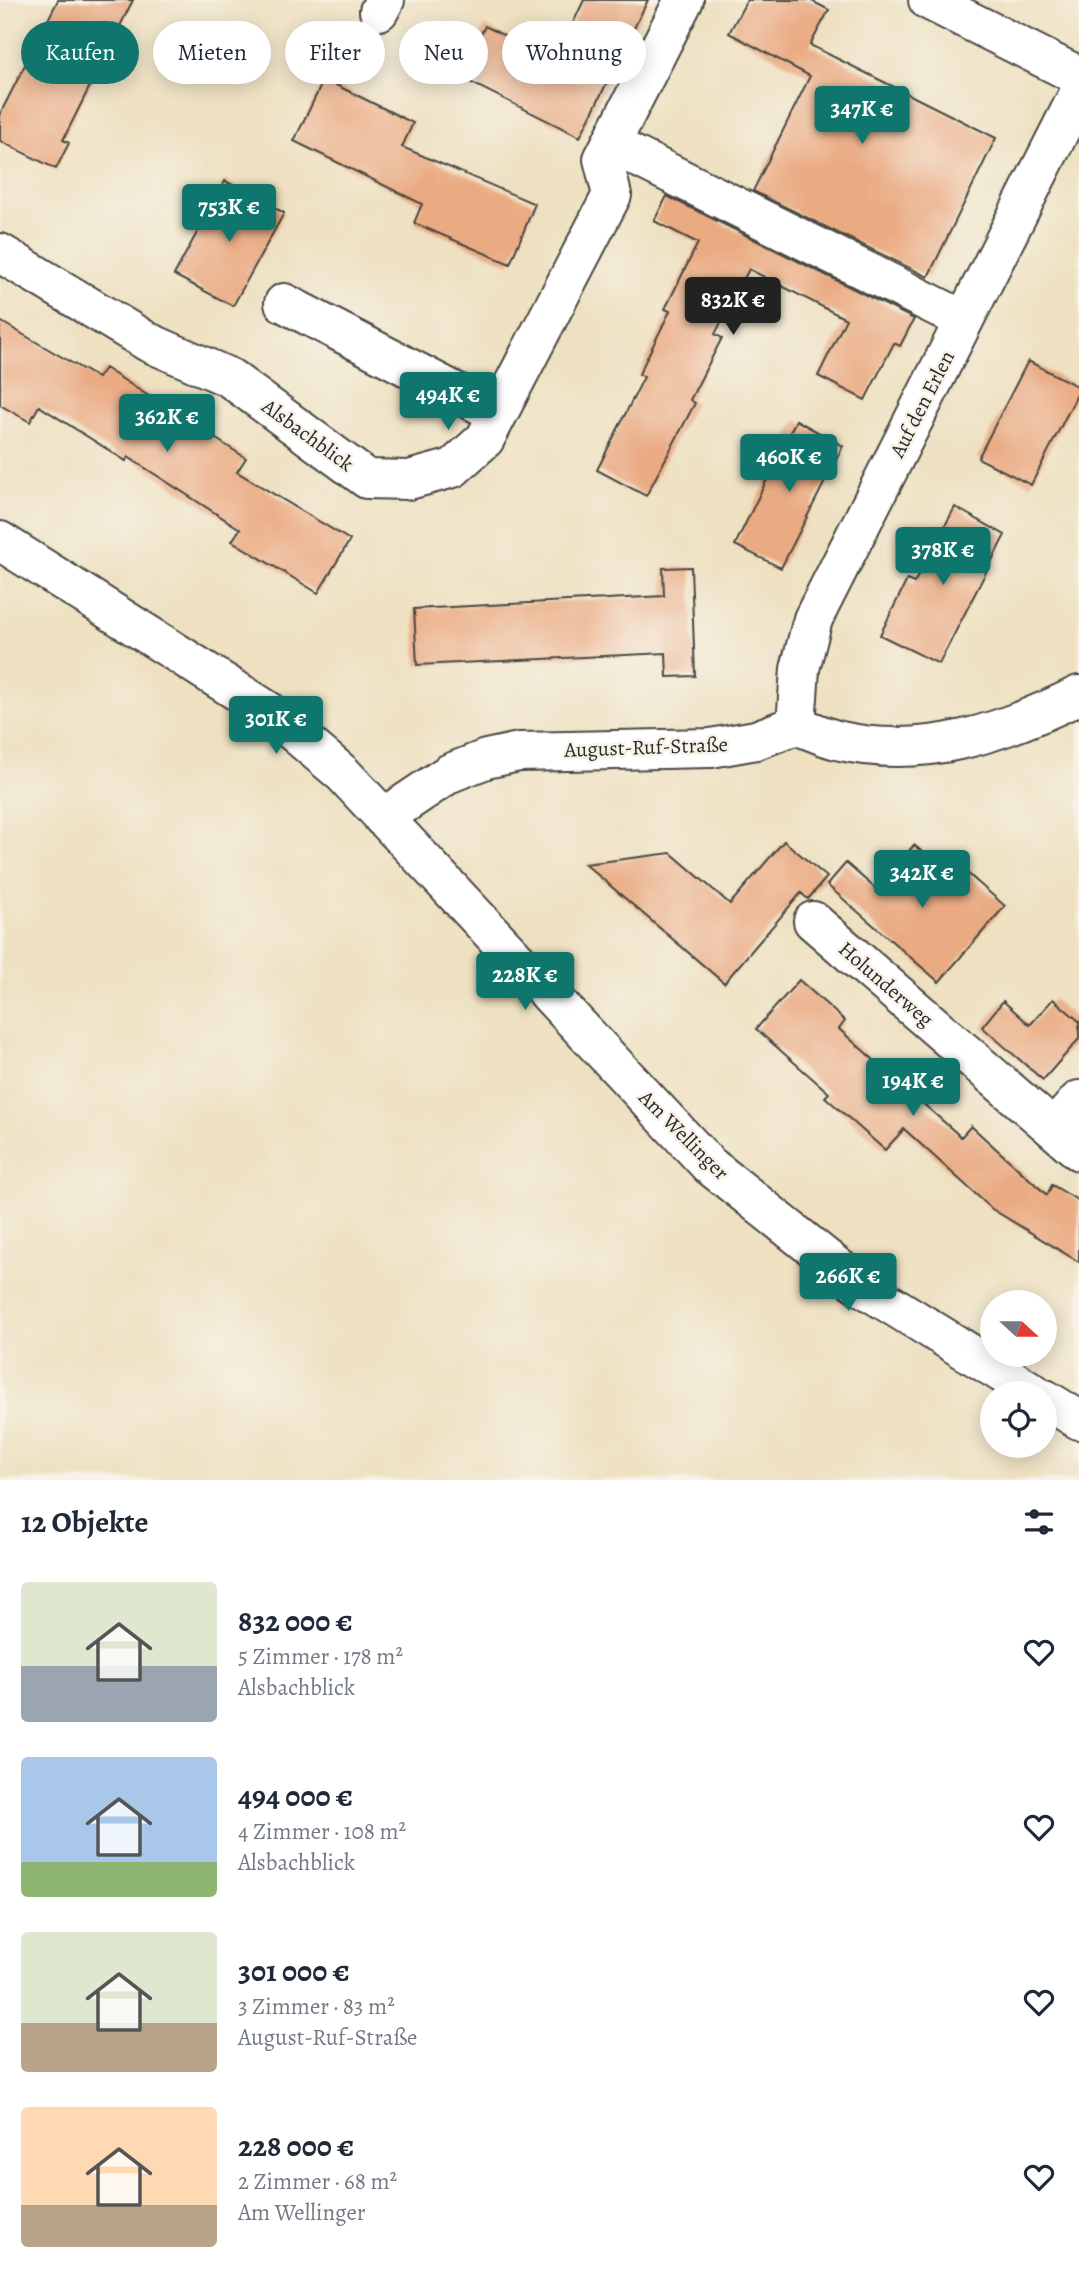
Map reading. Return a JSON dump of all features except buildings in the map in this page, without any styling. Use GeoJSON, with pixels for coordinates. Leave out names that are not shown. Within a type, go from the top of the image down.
{"type":"FeatureCollection","features":[{"type":"Feature","properties":{"kind":"street","name":"Alsbachblick"},"geometry":{"type":"LineString","coordinates":[[0,253],[148,342],[230,377],[367,479],[410,480],[453,468],[485,439],[612,195],[603,159],[684,0]]}},
{"type":"Feature","properties":{"kind":"street"},"geometry":{"type":"LineString","coordinates":[[928,0],[1079,76]]}},
{"type":"Feature","properties":{"kind":"street","name":"Auf den Erlen"},"geometry":{"type":"LineString","coordinates":[[796,725],[800,669],[813,619],[1079,93]]}},
{"type":"Feature","properties":{"kind":"street"},"geometry":{"type":"LineString","coordinates":[[611,144],[964,320]]}},
{"type":"Feature","properties":{"kind":"street"},"geometry":{"type":"LineString","coordinates":[[284,303],[498,414]]}},
{"type":"Feature","properties":{"kind":"street","name":"Am Wellinger"},"geometry":{"type":"LineString","coordinates":[[0,541],[271,712],[343,774],[709,1165],[861,1286],[1015,1381]]}},
{"type":"Feature","properties":{"kind":"street"},"geometry":{"type":"LineString","coordinates":[[796,725],[841,741],[902,748],[965,740],[1032,718],[1079,695]]}},
{"type":"Feature","properties":{"kind":"street","name":"August-Ruf-Straße"},"geometry":{"type":"LineString","coordinates":[[383,818],[450,772],[519,751],[710,748],[756,740],[796,725]]}},
{"type":"Feature","properties":{"kind":"street","name":"Holunderweg"},"geometry":{"type":"LineString","coordinates":[[813,921],[1067,1140],[1079,1100]]}},
{"type":"Feature","properties":{"kind":"street"},"geometry":{"type":"LineString","coordinates":[[1057,1406],[1079,1420]]}}]}
